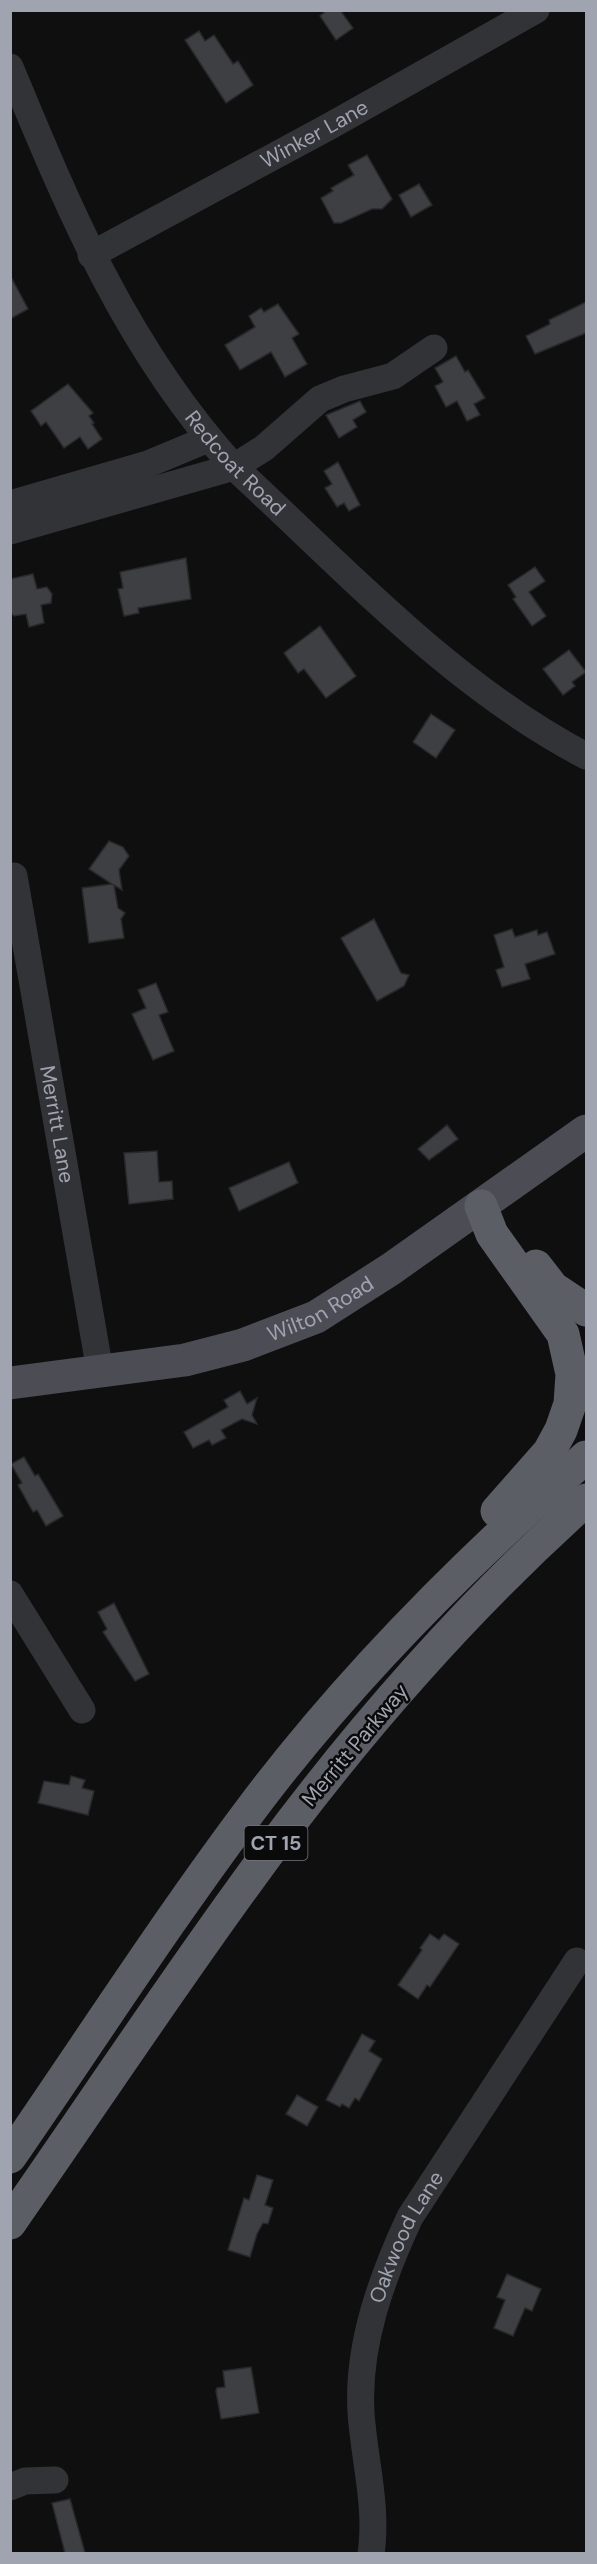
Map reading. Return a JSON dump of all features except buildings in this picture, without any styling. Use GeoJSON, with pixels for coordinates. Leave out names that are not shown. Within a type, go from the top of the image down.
{"type":"FeatureCollection","features":[{"type":"Feature","properties":{"kind":"highway"},"geometry":{"type":"LineString","coordinates":[[481,1206],[505,1225],[553,1288],[586,1310]]}},
{"type":"Feature","properties":{"kind":"highway"},"geometry":{"type":"LineString","coordinates":[[259,1799],[349,1676],[414,1600],[530,1476],[549,1452],[561,1430],[570,1404],[572,1374],[563,1334],[492,1234],[481,1206]]}},
{"type":"Feature","properties":{"kind":"highway","name":"Merritt Parkway"},"geometry":{"type":"LineString","coordinates":[[10,2157],[259,1799],[347,1695],[436,1598],[498,1537],[586,1457]]}},
{"type":"Feature","properties":{"kind":"highway","name":"Merritt Parkway"},"geometry":{"type":"LineString","coordinates":[[10,2223],[244,1886],[296,1816],[395,1697],[462,1622],[586,1500]]}},
{"type":"Feature","properties":{"kind":"main road","name":"Wilton Road"},"geometry":{"type":"LineString","coordinates":[[10,1383],[185,1360],[243,1346],[316,1317],[481,1206],[586,1131]]}},
{"type":"Feature","properties":{"kind":"street","name":"Winker Lane"},"geometry":{"type":"LineString","coordinates":[[91,255],[330,126],[536,10]]}},
{"type":"Feature","properties":{"kind":"street","name":"Redcoat Road"},"geometry":{"type":"LineString","coordinates":[[10,67],[91,255],[142,348],[208,439],[234,467],[424,643],[490,697],[540,732],[586,756]]}},
{"type":"Feature","properties":{"kind":"street"},"geometry":{"type":"LineString","coordinates":[[10,531],[234,467],[264,448],[320,399],[344,388],[393,375],[434,348]]}},
{"type":"Feature","properties":{"kind":"street"},"geometry":{"type":"LineString","coordinates":[[10,504],[148,464],[208,439]]}},
{"type":"Feature","properties":{"kind":"street","name":"Merritt Lane"},"geometry":{"type":"LineString","coordinates":[[14,876],[100,1371]]}},
{"type":"Feature","properties":{"kind":"street"},"geometry":{"type":"LineString","coordinates":[[10,1594],[82,1710]]}},
{"type":"Feature","properties":{"kind":"street","name":"Oakwood Lane"},"geometry":{"type":"LineString","coordinates":[[370,2553],[374,2531],[361,2413],[361,2375],[370,2329],[389,2264],[410,2217],[577,1961]]}},
{"type":"Feature","properties":{"kind":"street"},"geometry":{"type":"LineString","coordinates":[[10,2487],[25,2481],[55,2480]]}}]}
